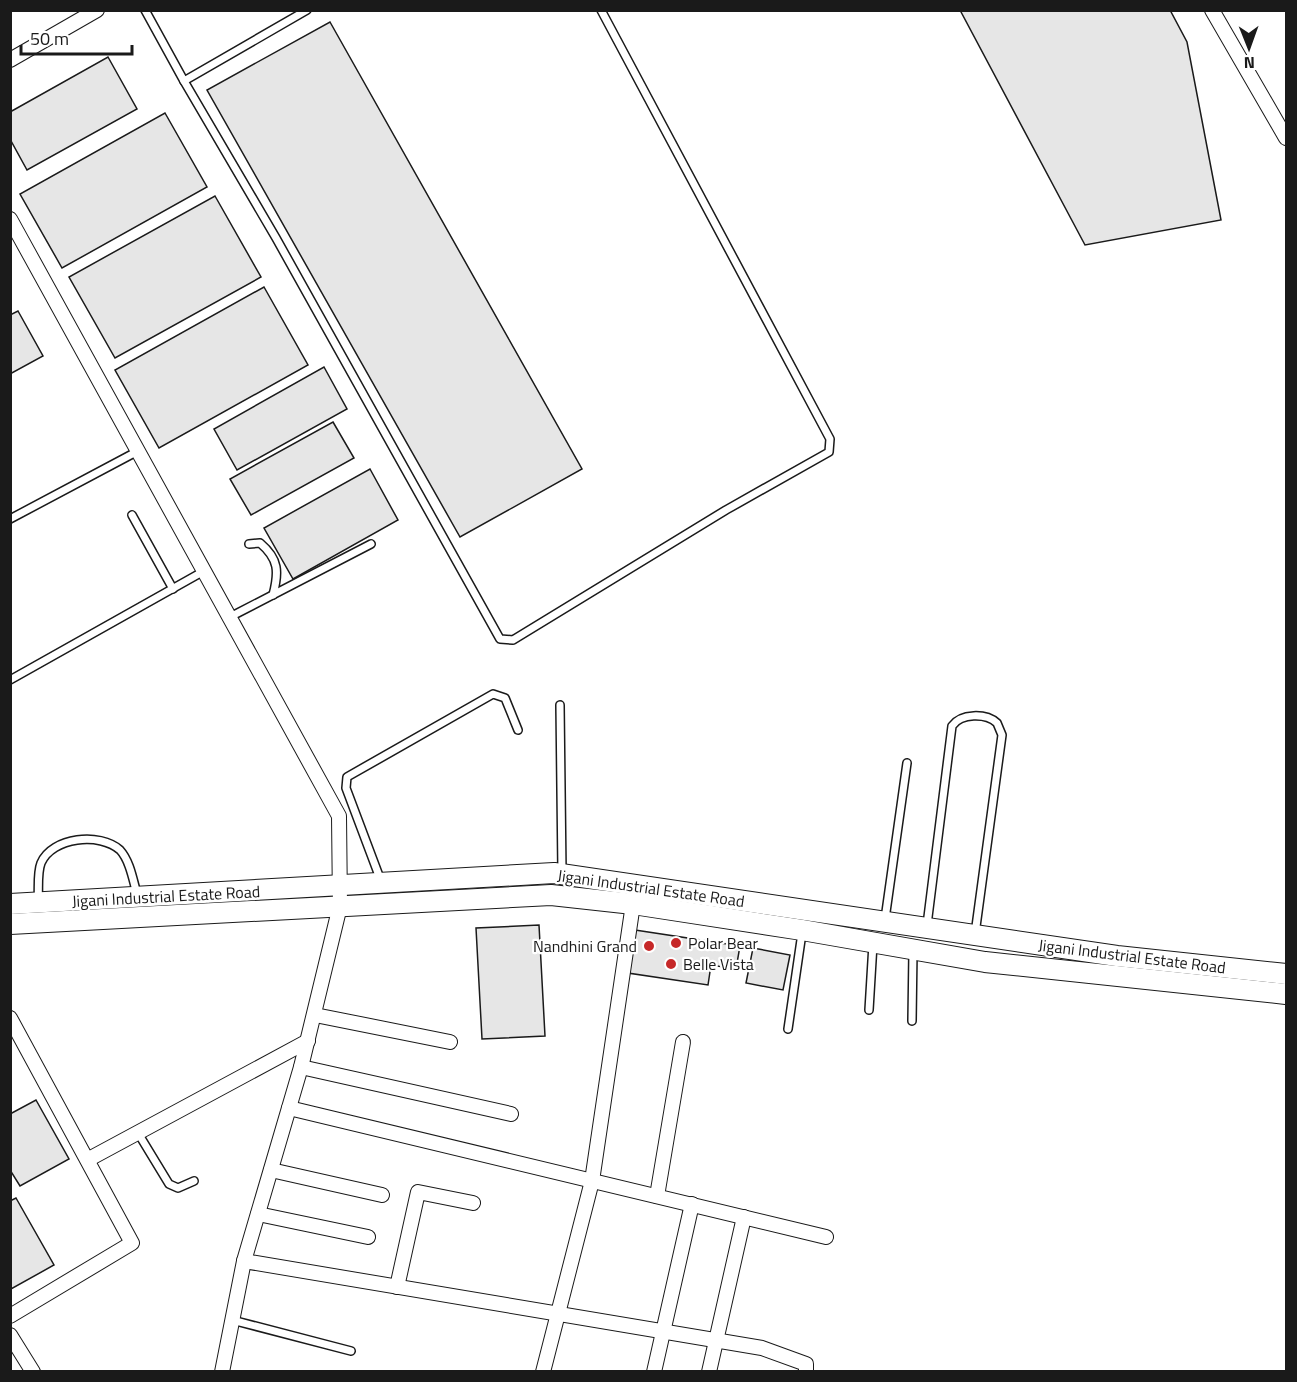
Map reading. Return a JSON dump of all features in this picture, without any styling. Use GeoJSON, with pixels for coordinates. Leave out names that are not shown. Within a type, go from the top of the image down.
{"type":"FeatureCollection","features":[{"type":"Feature","properties":{"kind":"main road","name":"Jigani Industrial Estate Road"},"geometry":{"type":"LineString","coordinates":[[10,904],[562,874],[1117,956],[1287,974]]}},
{"type":"Feature","properties":{"kind":"main road","name":"Jigani Industrial Estate Road"},"geometry":{"type":"LineString","coordinates":[[10,924],[551,895],[633,904],[802,930],[985,962],[1287,994]]}},
{"type":"Feature","properties":{"kind":"street"},"geometry":{"type":"LineString","coordinates":[[10,60],[97,10]]}},
{"type":"Feature","properties":{"kind":"street"},"geometry":{"type":"LineString","coordinates":[[1212,10],[1287,138]]}},
{"type":"Feature","properties":{"kind":"street"},"geometry":{"type":"LineString","coordinates":[[10,219],[339,816],[340,906],[301,1067],[244,1261],[222,1371]]}},
{"type":"Feature","properties":{"kind":"street"},"geometry":{"type":"LineString","coordinates":[[543,1371],[592,1180],[633,904]]}},
{"type":"Feature","properties":{"kind":"street"},"geometry":{"type":"LineString","coordinates":[[315,1015],[450,1042]]}},
{"type":"Feature","properties":{"kind":"street"},"geometry":{"type":"LineString","coordinates":[[10,1018],[89,1159],[132,1243],[10,1316]]}},
{"type":"Feature","properties":{"kind":"street"},"geometry":{"type":"LineString","coordinates":[[89,1159],[308,1041]]}},
{"type":"Feature","properties":{"kind":"street"},"geometry":{"type":"LineString","coordinates":[[657,1196],[683,1042]]}},
{"type":"Feature","properties":{"kind":"street"},"geometry":{"type":"LineString","coordinates":[[301,1067],[511,1114]]}},
{"type":"Feature","properties":{"kind":"street"},"geometry":{"type":"LineString","coordinates":[[289,1108],[826,1237]]}},
{"type":"Feature","properties":{"kind":"street"},"geometry":{"type":"LineString","coordinates":[[271,1170],[382,1195]]}},
{"type":"Feature","properties":{"kind":"street"},"geometry":{"type":"LineString","coordinates":[[397,1287],[415,1197],[418,1192],[473,1203]]}},
{"type":"Feature","properties":{"kind":"street"},"geometry":{"type":"LineString","coordinates":[[654,1371],[692,1204]]}},
{"type":"Feature","properties":{"kind":"street"},"geometry":{"type":"LineString","coordinates":[[258,1214],[368,1237]]}},
{"type":"Feature","properties":{"kind":"street"},"geometry":{"type":"LineString","coordinates":[[709,1371],[744,1217]]}},
{"type":"Feature","properties":{"kind":"street"},"geometry":{"type":"LineString","coordinates":[[244,1261],[762,1348],[806,1364],[806,1371]]}},
{"type":"Feature","properties":{"kind":"street"},"geometry":{"type":"LineString","coordinates":[[10,1335],[33,1371]]}},
{"type":"Feature","properties":{"kind":"lane"},"geometry":{"type":"LineString","coordinates":[[145,10],[276,238],[500,639],[513,640],[726,510],[829,452],[830,439],[601,10]]}},
{"type":"Feature","properties":{"kind":"lane"},"geometry":{"type":"LineString","coordinates":[[184,81],[307,10]]}},
{"type":"Feature","properties":{"kind":"lane"},"geometry":{"type":"LineString","coordinates":[[10,519],[138,451]]}},
{"type":"Feature","properties":{"kind":"lane"},"geometry":{"type":"LineString","coordinates":[[132,515],[173,589]]}},
{"type":"Feature","properties":{"kind":"lane"},"geometry":{"type":"LineString","coordinates":[[249,544],[260,543],[276,561],[278,572],[273,595]]}},
{"type":"Feature","properties":{"kind":"lane"},"geometry":{"type":"LineString","coordinates":[[230,617],[371,544]]}},
{"type":"Feature","properties":{"kind":"lane"},"geometry":{"type":"LineString","coordinates":[[10,680],[204,571]]}},
{"type":"Feature","properties":{"kind":"lane"},"geometry":{"type":"LineString","coordinates":[[382,883],[346,788],[347,777],[493,694],[505,698],[518,730]]}},
{"type":"Feature","properties":{"kind":"lane"},"geometry":{"type":"LineString","coordinates":[[560,705],[562,874]]}},
{"type":"Feature","properties":{"kind":"lane"},"geometry":{"type":"LineString","coordinates":[[927,928],[952,726],[961,718],[986,717],[997,723],[1002,735],[975,935]]}},
{"type":"Feature","properties":{"kind":"lane"},"geometry":{"type":"LineString","coordinates":[[884,922],[907,763]]}},
{"type":"Feature","properties":{"kind":"lane"},"geometry":{"type":"LineString","coordinates":[[329,797],[346,788]]}},
{"type":"Feature","properties":{"kind":"lane"},"geometry":{"type":"LineString","coordinates":[[38,903],[40,864],[47,853],[65,842],[96,839],[119,850],[131,870],[138,897]]}},
{"type":"Feature","properties":{"kind":"lane"},"geometry":{"type":"LineString","coordinates":[[788,1029],[802,930]]}},
{"type":"Feature","properties":{"kind":"lane"},"geometry":{"type":"LineString","coordinates":[[869,1011],[873,942]]}},
{"type":"Feature","properties":{"kind":"lane"},"geometry":{"type":"LineString","coordinates":[[912,1021],[913,948]]}},
{"type":"Feature","properties":{"kind":"lane"},"geometry":{"type":"LineString","coordinates":[[138,1133],[169,1184],[178,1188],[194,1181]]}},
{"type":"Feature","properties":{"kind":"lane"},"geometry":{"type":"LineString","coordinates":[[232,1320],[351,1351]]}},
{"type":"Feature","properties":{"kind":"building"},"geometry":{"type":"Polygon","coordinates":[[[960,10],[1170,10],[1187,42],[1221,220],[1085,245],[960,10]]]}},
{"type":"Feature","properties":{"kind":"building"},"geometry":{"type":"Polygon","coordinates":[[[330,22],[582,469],[460,537],[207,90],[330,22]]]}},
{"type":"Feature","properties":{"kind":"building"},"geometry":{"type":"Polygon","coordinates":[[[108,57],[137,109],[27,170],[10,139],[10,112],[108,57]]]}},
{"type":"Feature","properties":{"kind":"building"},"geometry":{"type":"Polygon","coordinates":[[[165,113],[207,187],[62,268],[20,194],[165,113]]]}},
{"type":"Feature","properties":{"kind":"building"},"geometry":{"type":"Polygon","coordinates":[[[215,196],[261,277],[115,358],[69,277],[215,196]]]}},
{"type":"Feature","properties":{"kind":"building"},"geometry":{"type":"Polygon","coordinates":[[[264,287],[308,365],[159,448],[115,370],[264,287]]]}},
{"type":"Feature","properties":{"kind":"building"},"geometry":{"type":"Polygon","coordinates":[[[18,311],[43,356],[10,374],[10,315],[18,311]]]}},
{"type":"Feature","properties":{"kind":"building"},"geometry":{"type":"Polygon","coordinates":[[[324,367],[347,409],[237,470],[214,429],[324,367]]]}},
{"type":"Feature","properties":{"kind":"building"},"geometry":{"type":"Polygon","coordinates":[[[333,422],[354,458],[251,515],[230,479],[333,422]]]}},
{"type":"Feature","properties":{"kind":"building"},"geometry":{"type":"Polygon","coordinates":[[[370,469],[398,520],[293,579],[264,528],[370,469]]]}},
{"type":"Feature","properties":{"kind":"building"},"geometry":{"type":"Polygon","coordinates":[[[539,925],[545,1036],[482,1039],[476,928],[539,925]]]}},
{"type":"Feature","properties":{"kind":"building"},"geometry":{"type":"Polygon","coordinates":[[[635,930],[740,946],[736,969],[711,965],[708,985],[628,973],[635,930]]]}},
{"type":"Feature","properties":{"kind":"building"},"geometry":{"type":"Polygon","coordinates":[[[753,948],[790,955],[783,990],[746,983],[753,948]]]}},
{"type":"Feature","properties":{"kind":"building"},"geometry":{"type":"Polygon","coordinates":[[[36,1100],[69,1159],[20,1186],[10,1170],[10,1114],[36,1100]]]}},
{"type":"Feature","properties":{"kind":"building"},"geometry":{"type":"Polygon","coordinates":[[[16,1198],[54,1265],[11,1289],[10,1201],[16,1198]]]}},
{"type":"Feature","properties":{"kind":"place","name":"Polar Bear"},"geometry":{"type":"Point","coordinates":[676,943]}},
{"type":"Feature","properties":{"kind":"place","name":"Nandhini Grand"},"geometry":{"type":"Point","coordinates":[649,946]}},
{"type":"Feature","properties":{"kind":"place","name":"Belle Vista"},"geometry":{"type":"Point","coordinates":[671,964]}}]}
